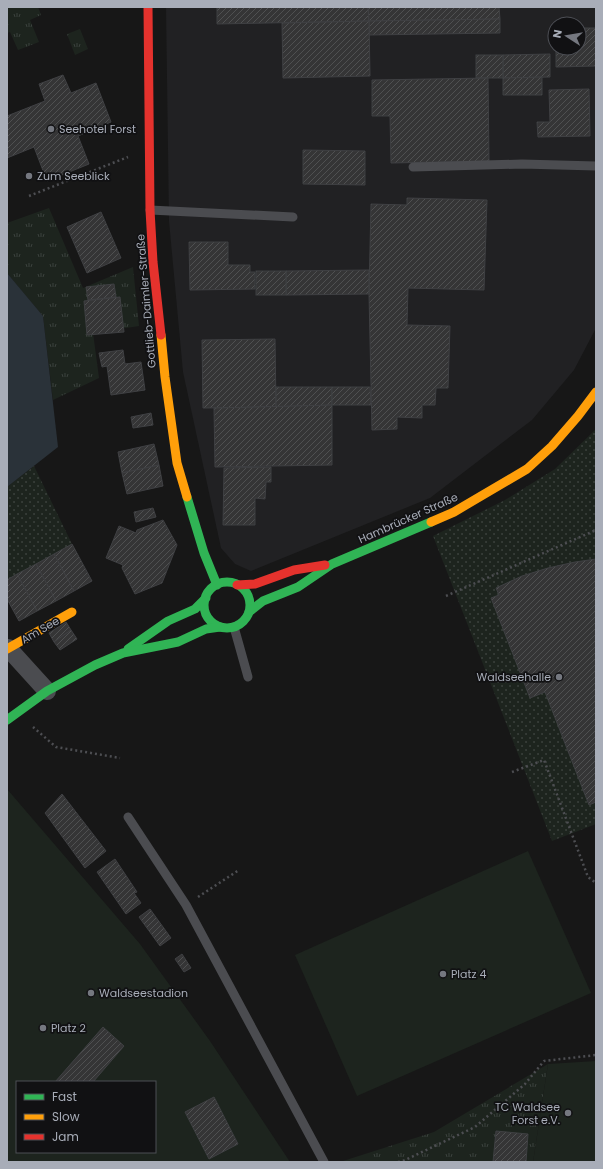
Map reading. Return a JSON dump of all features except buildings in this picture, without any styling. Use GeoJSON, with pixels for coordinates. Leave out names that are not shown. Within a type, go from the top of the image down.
{"type":"FeatureCollection","features":[{"type":"Feature","properties":{"kind":"street","name":"Gottlieb-Daimler-Straße"},"geometry":{"type":"LineString","coordinates":[[148,7],[150,210],[155,285],[165,377],[177,463],[204,553],[217,585]]}},
{"type":"Feature","properties":{"kind":"street","name":"Hambrücker Straße"},"geometry":{"type":"LineString","coordinates":[[234,627],[246,619],[249,612],[263,601],[298,587],[332,564],[454,512],[527,469],[558,440],[596,392]]}},
{"type":"Feature","properties":{"kind":"street","name":"Hambrücker Straße"},"geometry":{"type":"LineString","coordinates":[[217,585],[224,583],[237,585],[255,584],[294,570],[332,564]]}},
{"type":"Feature","properties":{"kind":"street"},"geometry":{"type":"LineString","coordinates":[[217,585],[210,590],[204,607],[207,616],[213,623],[220,627]]}},
{"type":"Feature","properties":{"kind":"street"},"geometry":{"type":"LineString","coordinates":[[237,585],[244,589],[248,596],[250,604],[249,612]]}},
{"type":"Feature","properties":{"kind":"street"},"geometry":{"type":"LineString","coordinates":[[123,653],[168,621],[195,609],[206,598]]}},
{"type":"Feature","properties":{"kind":"street","name":"Am See"},"geometry":{"type":"LineString","coordinates":[[47,691],[8,649],[72,612]]}},
{"type":"Feature","properties":{"kind":"street"},"geometry":{"type":"LineString","coordinates":[[7,720],[47,691],[95,665],[123,653],[178,642],[206,629],[234,627]]}},
{"type":"Feature","properties":{"kind":"lane"},"geometry":{"type":"LineString","coordinates":[[413,167],[522,164],[596,166]]}},
{"type":"Feature","properties":{"kind":"lane"},"geometry":{"type":"LineString","coordinates":[[150,210],[294,217]]}},
{"type":"Feature","properties":{"kind":"lane"},"geometry":{"type":"LineString","coordinates":[[234,627],[248,677]]}},
{"type":"Feature","properties":{"kind":"lane"},"geometry":{"type":"LineString","coordinates":[[128,817],[186,905],[324,1162]]}},
{"type":"Feature","properties":{"kind":"path"},"geometry":{"type":"LineString","coordinates":[[29,196],[149,149]]}},
{"type":"Feature","properties":{"kind":"path"},"geometry":{"type":"LineString","coordinates":[[446,596],[596,530]]}},
{"type":"Feature","properties":{"kind":"path"},"geometry":{"type":"LineString","coordinates":[[18,712],[56,747],[120,758]]}},
{"type":"Feature","properties":{"kind":"path"},"geometry":{"type":"LineString","coordinates":[[512,772],[544,760],[588,876],[596,883]]}},
{"type":"Feature","properties":{"kind":"path"},"geometry":{"type":"LineString","coordinates":[[186,905],[239,870]]}},
{"type":"Feature","properties":{"kind":"path"},"geometry":{"type":"LineString","coordinates":[[398,1162],[475,1127],[525,1084],[544,1061],[596,1055]]}},
{"type":"Feature","properties":{"kind":"shaded area"},"geometry":{"type":"Polygon","coordinates":[[[166,7],[596,7],[596,328],[574,370],[532,420],[430,498],[251,571],[235,564],[221,548],[183,372],[169,221],[166,7]]]}},
{"type":"Feature","properties":{"kind":"shaded area"},"geometry":{"type":"Polygon","coordinates":[[[7,273],[43,316],[58,447],[7,487],[7,273]]]}},
{"type":"Feature","properties":{"kind":"green space"},"geometry":{"type":"Polygon","coordinates":[[[7,7],[38,7],[41,15],[30,20],[39,42],[18,50],[10,32],[7,33],[7,7]]]}},
{"type":"Feature","properties":{"kind":"green space"},"geometry":{"type":"Polygon","coordinates":[[[80,29],[88,49],[75,55],[67,34],[80,29]]]}},
{"type":"Feature","properties":{"kind":"green space"},"geometry":{"type":"Polygon","coordinates":[[[49,208],[83,288],[133,267],[139,326],[93,333],[99,378],[53,400],[43,316],[7,273],[7,223],[49,208]]]}},
{"type":"Feature","properties":{"kind":"green space"},"geometry":{"type":"Polygon","coordinates":[[[596,429],[596,824],[552,841],[433,536],[505,500],[555,469],[596,429]]]}},
{"type":"Feature","properties":{"kind":"green space"},"geometry":{"type":"Polygon","coordinates":[[[34,466],[72,544],[7,580],[7,487],[34,466]]]}},
{"type":"Feature","properties":{"kind":"green space","name":"Waldseestadion"},"geometry":{"type":"Polygon","coordinates":[[[7,789],[140,944],[210,1041],[290,1162],[7,1162],[7,789]]]}},
{"type":"Feature","properties":{"kind":"green space","name":"Platz 4"},"geometry":{"type":"Polygon","coordinates":[[[528,851],[591,993],[357,1096],[295,955],[528,851]]]}},
{"type":"Feature","properties":{"kind":"green space","name":"TC Waldsee Forst e.V."},"geometry":{"type":"Polygon","coordinates":[[[596,1061],[596,1162],[533,1162],[548,1064],[596,1061]]]}},
{"type":"Feature","properties":{"kind":"green space"},"geometry":{"type":"Polygon","coordinates":[[[548,1064],[533,1162],[340,1162],[434,1132],[548,1064]]]}},
{"type":"Feature","properties":{"kind":"traffic: fast"},"geometry":{"type":"LineString","coordinates":[[187,497],[204,553],[217,585]]}},
{"type":"Feature","properties":{"kind":"traffic: fast"},"geometry":{"type":"LineString","coordinates":[[249,612],[263,601],[298,587],[332,564],[431,522]]}},
{"type":"Feature","properties":{"kind":"traffic: fast"},"geometry":{"type":"LineString","coordinates":[[227,582],[240,586],[246,592],[250,605],[246,618],[240,624],[227,628],[214,624],[208,618],[204,605],[208,592],[214,586],[227,582]]}},
{"type":"Feature","properties":{"kind":"traffic: fast"},"geometry":{"type":"LineString","coordinates":[[128,649],[168,621],[195,609],[206,598]]}},
{"type":"Feature","properties":{"kind":"traffic: fast"},"geometry":{"type":"LineString","coordinates":[[7,720],[47,691],[95,665],[123,653],[178,642],[206,629],[220,627]]}},
{"type":"Feature","properties":{"kind":"traffic: slow"},"geometry":{"type":"LineString","coordinates":[[161,335],[165,377],[177,463],[187,497]]}},
{"type":"Feature","properties":{"kind":"traffic: slow"},"geometry":{"type":"LineString","coordinates":[[431,522],[454,512],[527,469],[552,446],[578,416],[596,392]]}},
{"type":"Feature","properties":{"kind":"traffic: slow"},"geometry":{"type":"LineString","coordinates":[[7,649],[72,612]]}},
{"type":"Feature","properties":{"kind":"traffic: jam"},"geometry":{"type":"LineString","coordinates":[[148,7],[150,210],[153,262],[161,335]]}},
{"type":"Feature","properties":{"kind":"traffic: jam"},"geometry":{"type":"LineString","coordinates":[[237,585],[255,584],[294,570],[325,565]]}},
{"type":"Feature","properties":{"kind":"place","name":"Seehotel Forst"},"geometry":{"type":"Point","coordinates":[51,129]}},
{"type":"Feature","properties":{"kind":"place","name":"Zum Seeblick"},"geometry":{"type":"Point","coordinates":[29,176]}},
{"type":"Feature","properties":{"kind":"place","name":"Waldseehalle"},"geometry":{"type":"Point","coordinates":[559,677]}},
{"type":"Feature","properties":{"kind":"place","name":"Platz 4"},"geometry":{"type":"Point","coordinates":[443,974]}},
{"type":"Feature","properties":{"kind":"place","name":"Waldseestadion"},"geometry":{"type":"Point","coordinates":[91,993]}},
{"type":"Feature","properties":{"kind":"place","name":"Platz 2"},"geometry":{"type":"Point","coordinates":[43,1028]}},
{"type":"Feature","properties":{"kind":"place","name":"TC Waldsee Forst e.V."},"geometry":{"type":"Point","coordinates":[568,1113]}}]}
